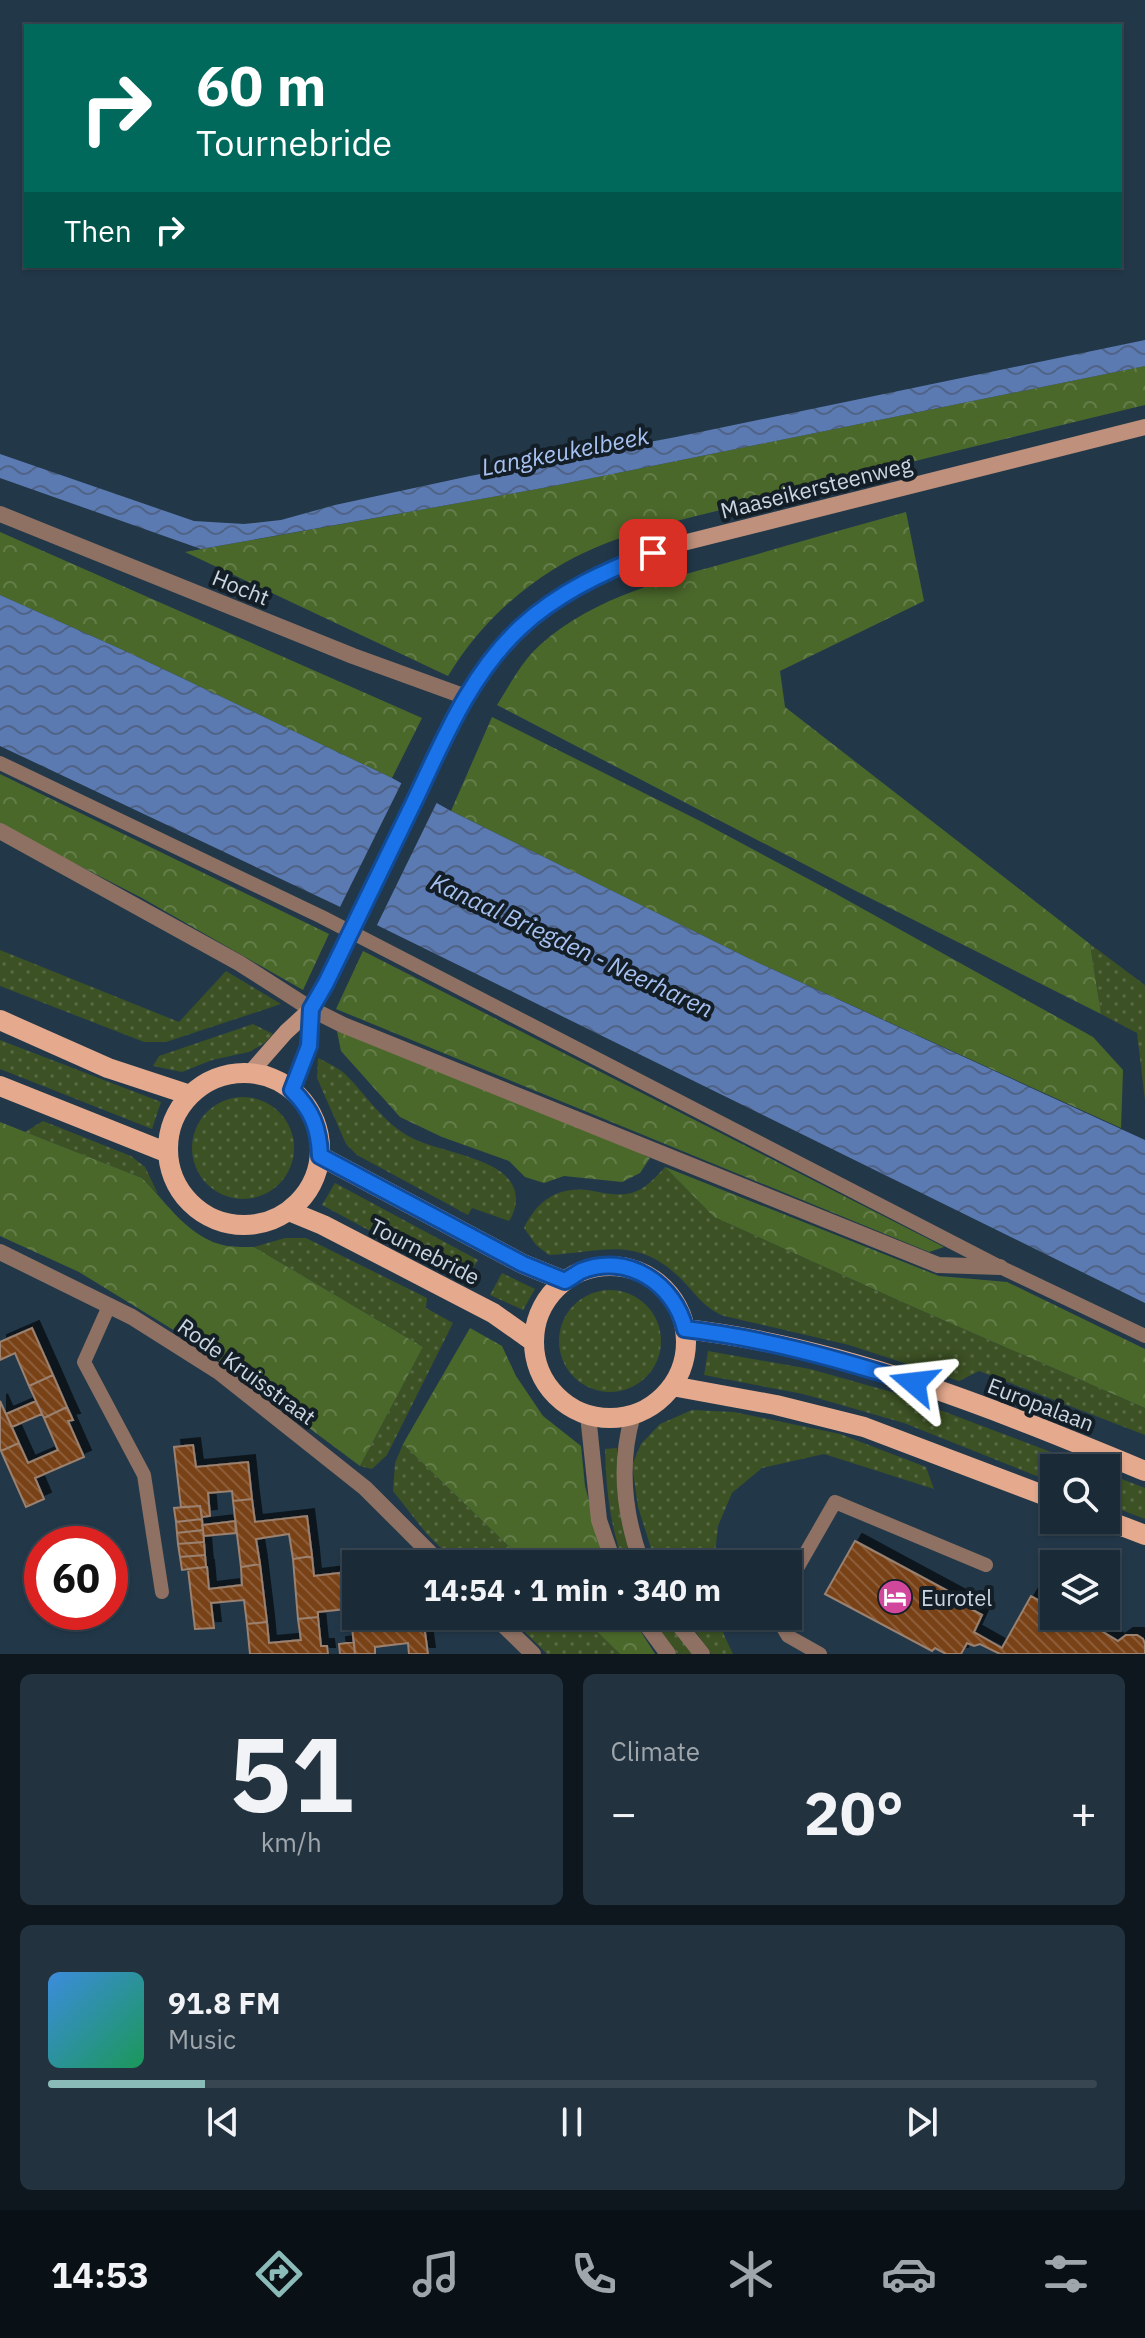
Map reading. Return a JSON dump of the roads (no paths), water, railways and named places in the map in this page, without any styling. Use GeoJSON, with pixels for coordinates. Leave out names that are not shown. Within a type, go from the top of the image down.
{"type":"FeatureCollection","features":[{"type":"Feature","properties":{"kind":"main road","name":"Maaseikersteenweg"},"geometry":{"type":"LineString","coordinates":[[250,1073],[311,1009],[466,697],[485,668],[522,626],[605,571],[671,546],[1145,427]]}},
{"type":"Feature","properties":{"kind":"main road","name":"Maaseikersteenweg"},"geometry":{"type":"LineString","coordinates":[[292,1090],[309,1046],[311,1009]]}},
{"type":"Feature","properties":{"kind":"main road"},"geometry":{"type":"LineString","coordinates":[[0,1020],[108,1068],[190,1095]]}},
{"type":"Feature","properties":{"kind":"main road"},"geometry":{"type":"LineString","coordinates":[[233,1073],[250,1073],[278,1081],[292,1090],[310,1110],[319,1137],[320,1156],[313,1182],[301,1201],[272,1221],[258,1225],[242,1226],[213,1220],[196,1209],[183,1196],[172,1177],[168,1153],[172,1123],[183,1103],[202,1085],[233,1073]]}},
{"type":"Feature","properties":{"kind":"main road"},"geometry":{"type":"LineString","coordinates":[[0,1086],[168,1153]]}},
{"type":"Feature","properties":{"kind":"main road","name":"Tournebride"},"geometry":{"type":"LineString","coordinates":[[320,1156],[523,1264],[565,1281]]}},
{"type":"Feature","properties":{"kind":"main road","name":"Tournebride"},"geometry":{"type":"LineString","coordinates":[[289,1211],[323,1225],[493,1313],[534,1342]]}},
{"type":"Feature","properties":{"kind":"main road"},"geometry":{"type":"LineString","coordinates":[[598,1267],[625,1268],[650,1278],[667,1292],[678,1309],[685,1329],[686,1351],[672,1386],[649,1408],[633,1415],[616,1418],[588,1415],[565,1404],[546,1384],[538,1368],[534,1342],[537,1321],[546,1300],[565,1281],[582,1271],[598,1267]]}},
{"type":"Feature","properties":{"kind":"main road","name":"Europalaan"},"geometry":{"type":"LineString","coordinates":[[685,1329],[769,1342],[872,1369],[1003,1414],[1145,1471]]}},
{"type":"Feature","properties":{"kind":"main road"},"geometry":{"type":"LineString","coordinates":[[672,1386],[776,1405],[864,1427],[1040,1494]]}},
{"type":"Feature","properties":{"kind":"main road"},"geometry":{"type":"LineString","coordinates":[[1120,1525],[1145,1535]]}},
{"type":"Feature","properties":{"kind":"street","name":"Hocht"},"geometry":{"type":"LineString","coordinates":[[0,514],[338,650],[466,697]]}},
{"type":"Feature","properties":{"kind":"street"},"geometry":{"type":"LineString","coordinates":[[0,831],[239,963],[311,1009],[343,1025],[938,1265],[1000,1267]]}},
{"type":"Feature","properties":{"kind":"street","name":"Rode Kruisstraat"},"geometry":{"type":"LineString","coordinates":[[0,1252],[132,1317],[219,1372],[365,1488],[427,1550]]}},
{"type":"Feature","properties":{"kind":"street"},"geometry":{"type":"LineString","coordinates":[[588,1415],[599,1520],[609,1550]]}},
{"type":"Feature","properties":{"kind":"street"},"geometry":{"type":"LineString","coordinates":[[633,1415],[623,1466],[627,1511],[638,1550]]}},
{"type":"Feature","properties":{"kind":"street"},"geometry":{"type":"LineString","coordinates":[[508,1630],[533,1654]]}},
{"type":"Feature","properties":{"kind":"street"},"geometry":{"type":"LineString","coordinates":[[650,1630],[668,1654]]}},
{"type":"Feature","properties":{"kind":"street"},"geometry":{"type":"LineString","coordinates":[[683,1630],[702,1654]]}},
{"type":"Feature","properties":{"kind":"lane"},"geometry":{"type":"LineString","coordinates":[[0,763],[322,917],[1000,1267],[1145,1336]]}},
{"type":"Feature","properties":{"kind":"lane"},"geometry":{"type":"LineString","coordinates":[[109,1306],[84,1362],[144,1475],[162,1592]]}},
{"type":"Feature","properties":{"kind":"lane"},"geometry":{"type":"LineString","coordinates":[[802,1560],[835,1502],[986,1565]]}},
{"type":"Feature","properties":{"kind":"lane"},"geometry":{"type":"LineString","coordinates":[[784,1630],[788,1636],[820,1654]]}},
{"type":"Feature","properties":{"kind":"water"},"geometry":{"type":"Polygon","coordinates":[[[1145,340],[1145,366],[548,487],[201,549],[0,478],[0,454],[194,521],[244,524],[281,520],[470,476],[676,437],[1145,340]]]}},
{"type":"Feature","properties":{"kind":"water","name":"Kanaal Briegden - Neerharen"},"geometry":{"type":"Polygon","coordinates":[[[0,595],[392,778],[451,811],[750,959],[1145,1140],[1145,1303],[334,904],[0,746],[0,595]]]}},
{"type":"Feature","properties":{"kind":"place","name":"Eurotel"},"geometry":{"type":"Point","coordinates":[895,1597]}},
{"type":"Feature","properties":{"kind":"water label","name":"Langkeukelbeek"},"geometry":{"type":"Point","coordinates":[565,451]}}]}
